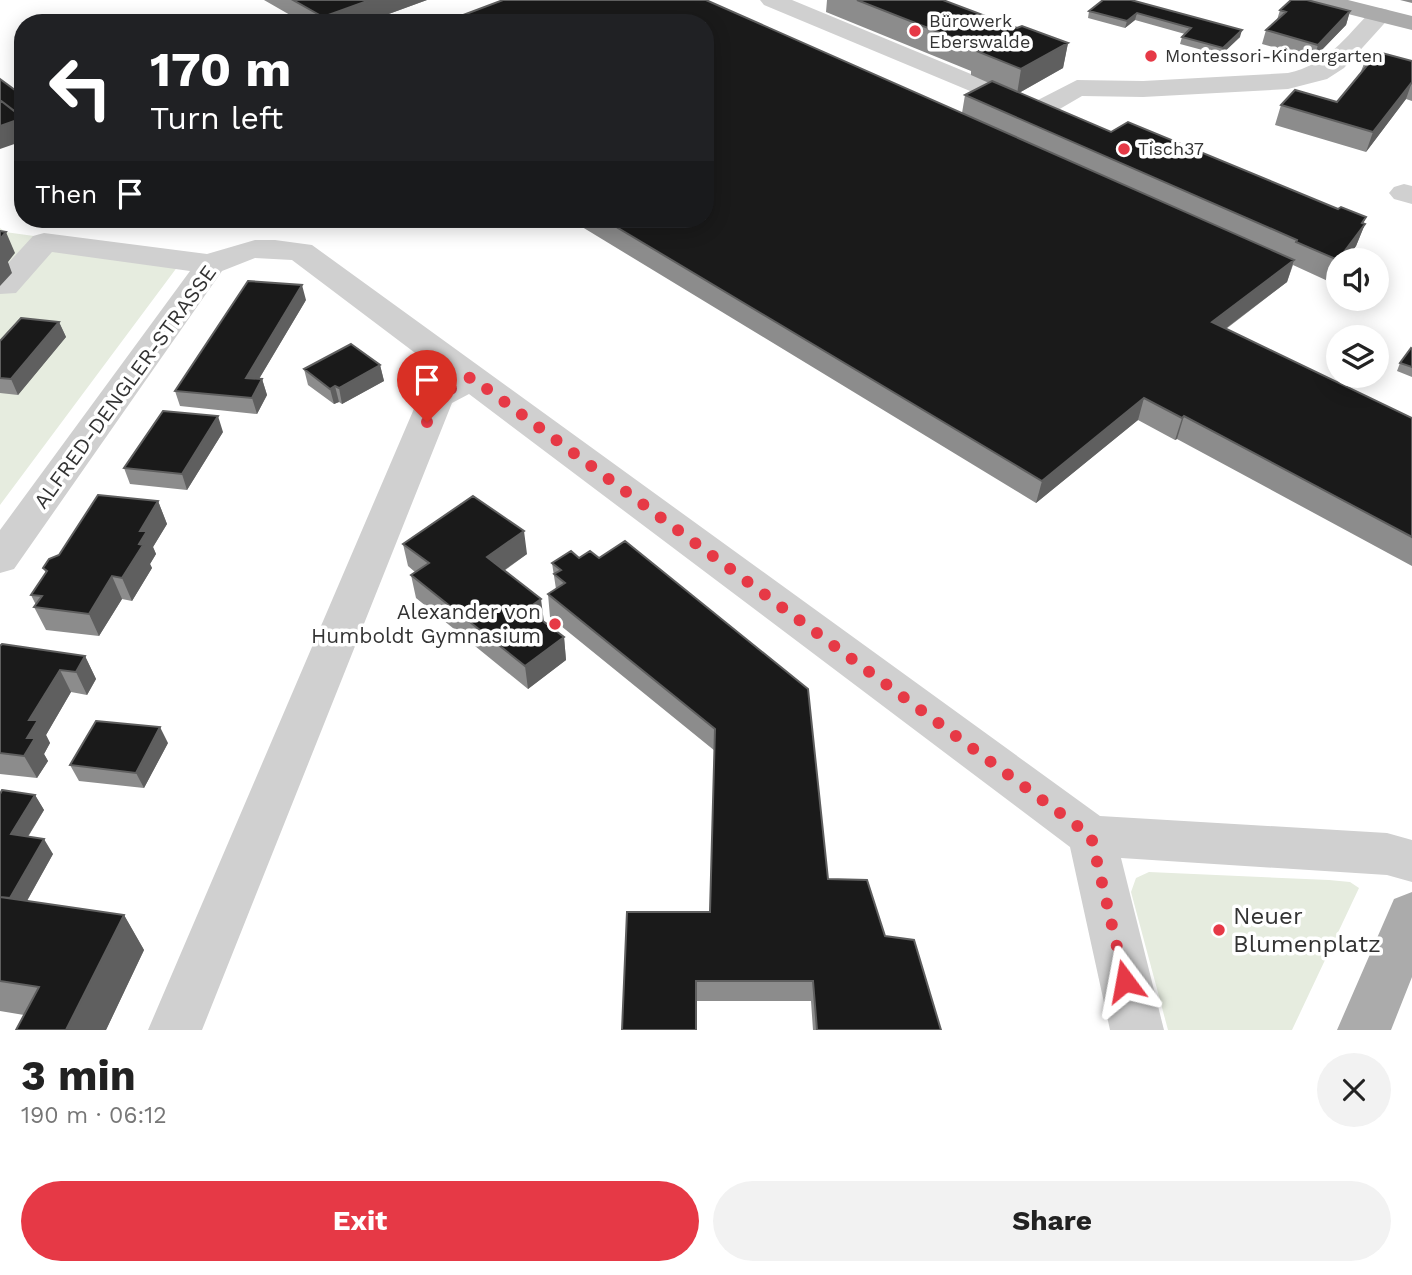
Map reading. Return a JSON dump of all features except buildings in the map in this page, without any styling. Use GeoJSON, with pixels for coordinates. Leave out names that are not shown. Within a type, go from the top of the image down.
{"type":"FeatureCollection","features":[{"type":"Feature","properties":{"kind":"main road"},"geometry":{"type":"LineString","coordinates":[[1320,0],[1412,23]]}},
{"type":"Feature","properties":{"kind":"main road"},"geometry":{"type":"LineString","coordinates":[[1364,1030],[1412,915]]}},
{"type":"Feature","properties":{"kind":"street"},"geometry":{"type":"LineString","coordinates":[[772,0],[1037,111],[1077,88],[1143,89],[1288,81],[1318,74],[1335,64],[1380,15]]}},
{"type":"Feature","properties":{"kind":"street"},"geometry":{"type":"LineString","coordinates":[[1,285],[5,286],[44,242],[211,264]]}},
{"type":"Feature","properties":{"kind":"street","name":"ALFRED-DENGLER-STRASSE"},"geometry":{"type":"LineString","coordinates":[[3,549],[211,264],[239,250],[270,247],[301,252],[1091,836]]}},
{"type":"Feature","properties":{"kind":"street"},"geometry":{"type":"LineString","coordinates":[[175,1030],[437,397],[471,377]]}},
{"type":"Feature","properties":{"kind":"street"},"geometry":{"type":"LineString","coordinates":[[1137,1030],[1091,836],[1387,854],[1412,861]]}},
{"type":"Feature","properties":{"kind":"shaded area"},"geometry":{"type":"Polygon","coordinates":[[[0,228],[5,232],[157,253],[181,262],[0,505],[0,228]]]}},
{"type":"Feature","properties":{"kind":"shaded area"},"geometry":{"type":"Polygon","coordinates":[[[1149,872],[1329,880],[1350,882],[1359,888],[1292,1030],[1168,1030],[1131,892],[1136,878],[1149,872]]]}},
{"type":"Feature","properties":{"kind":"place","name":"Bürowerk Eberswalde"},"geometry":{"type":"Point","coordinates":[915,31]}},
{"type":"Feature","properties":{"kind":"place","name":"Montessori-Kindergarten"},"geometry":{"type":"Point","coordinates":[1151,56]}},
{"type":"Feature","properties":{"kind":"place","name":"Tisch37"},"geometry":{"type":"Point","coordinates":[1124,149]}},
{"type":"Feature","properties":{"kind":"place","name":"Alexander von Humboldt Gymnasium"},"geometry":{"type":"Point","coordinates":[555,624]}},
{"type":"Feature","properties":{"kind":"place","name":"Neuer Blumenplatz"},"geometry":{"type":"Point","coordinates":[1219,930]}},
{"type":"Feature","properties":{"kind":"route"},"geometry":{"type":"LineString","coordinates":[[427,422],[437,397],[471,377],[1091,836],[1125,981]]}}]}
